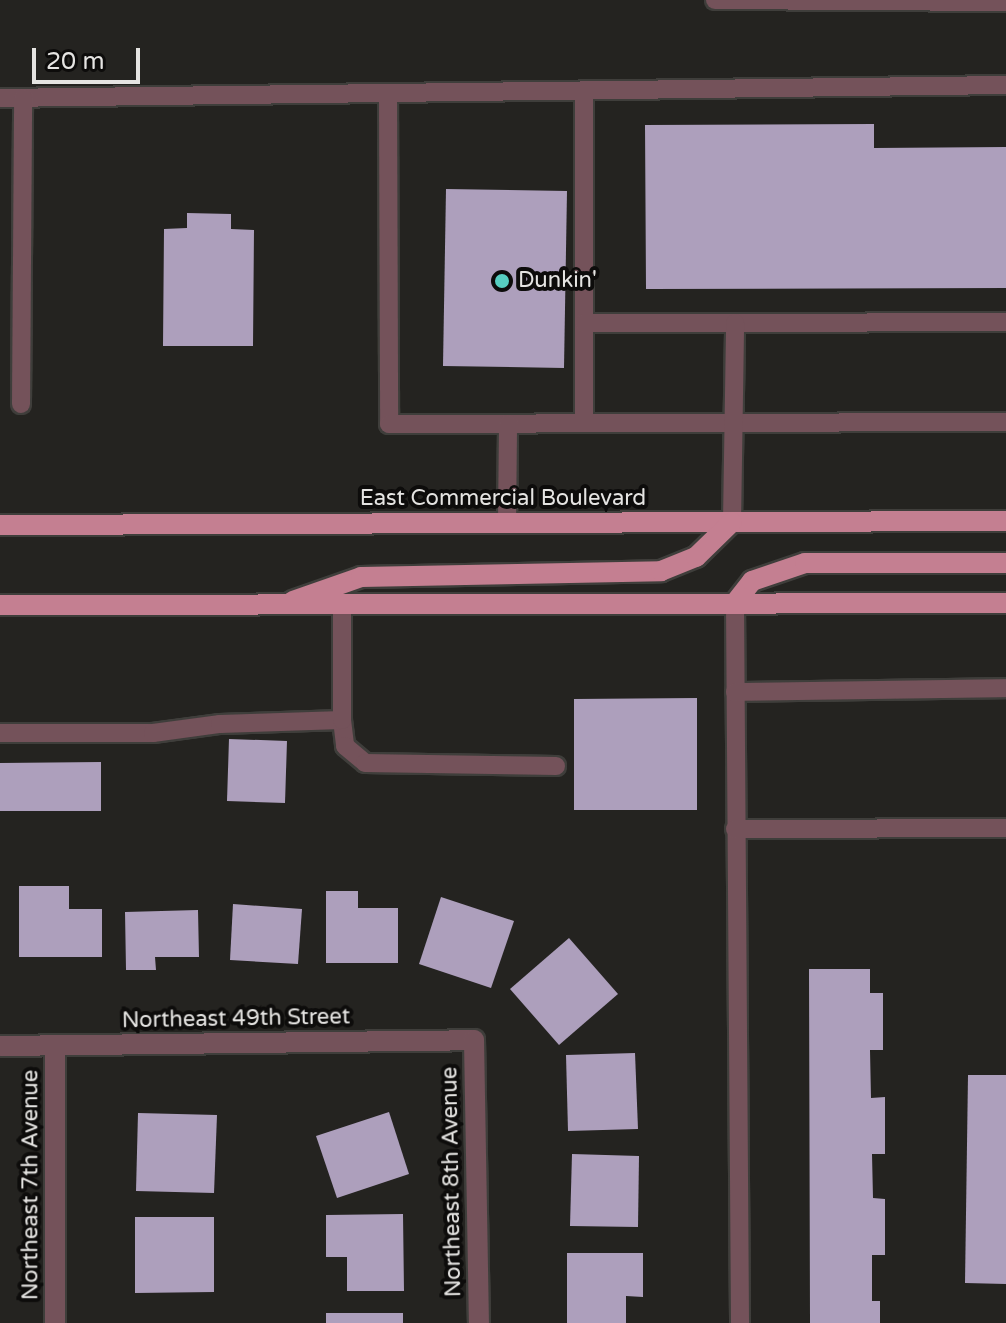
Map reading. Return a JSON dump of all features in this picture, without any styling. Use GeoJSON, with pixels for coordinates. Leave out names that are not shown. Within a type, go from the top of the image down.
{"type":"FeatureCollection","features":[{"type":"Feature","properties":{"kind":"main road","name":"East Commercial Boulevard"},"geometry":{"type":"LineString","coordinates":[[0,525],[1006,521]]}},
{"type":"Feature","properties":{"kind":"main road"},"geometry":{"type":"LineString","coordinates":[[286,604],[361,577],[661,571],[696,557],[732,522]]}},
{"type":"Feature","properties":{"kind":"main road"},"geometry":{"type":"LineString","coordinates":[[735,603],[752,581],[805,563],[1006,563]]}},
{"type":"Feature","properties":{"kind":"main road"},"geometry":{"type":"LineString","coordinates":[[0,605],[1006,603]]}},
{"type":"Feature","properties":{"kind":"street","name":"Northeast 49th Street"},"geometry":{"type":"LineString","coordinates":[[0,1046],[474,1040]]}},
{"type":"Feature","properties":{"kind":"street","name":"Northeast 8th Avenue"},"geometry":{"type":"LineString","coordinates":[[474,1040],[479,1323]]}},
{"type":"Feature","properties":{"kind":"street","name":"Northeast 7th Avenue"},"geometry":{"type":"LineString","coordinates":[[55,1046],[55,1323]]}},
{"type":"Feature","properties":{"kind":"lane"},"geometry":{"type":"LineString","coordinates":[[715,0],[1006,2]]}},
{"type":"Feature","properties":{"kind":"lane"},"geometry":{"type":"LineString","coordinates":[[0,98],[1006,85]]}},
{"type":"Feature","properties":{"kind":"lane"},"geometry":{"type":"LineString","coordinates":[[584,90],[584,423]]}},
{"type":"Feature","properties":{"kind":"lane"},"geometry":{"type":"LineString","coordinates":[[388,93],[389,424],[1006,422]]}},
{"type":"Feature","properties":{"kind":"lane"},"geometry":{"type":"LineString","coordinates":[[21,404],[23,98]]}},
{"type":"Feature","properties":{"kind":"lane"},"geometry":{"type":"LineString","coordinates":[[584,323],[1006,322]]}},
{"type":"Feature","properties":{"kind":"lane"},"geometry":{"type":"LineString","coordinates":[[732,522],[735,323]]}},
{"type":"Feature","properties":{"kind":"lane"},"geometry":{"type":"LineString","coordinates":[[507,523],[508,424]]}},
{"type":"Feature","properties":{"kind":"lane"},"geometry":{"type":"LineString","coordinates":[[735,603],[740,1323]]}},
{"type":"Feature","properties":{"kind":"lane"},"geometry":{"type":"LineString","coordinates":[[342,604],[342,720],[345,746],[365,763],[556,766]]}},
{"type":"Feature","properties":{"kind":"lane"},"geometry":{"type":"LineString","coordinates":[[735,692],[1006,688]]}},
{"type":"Feature","properties":{"kind":"lane"},"geometry":{"type":"LineString","coordinates":[[0,733],[153,733],[220,724],[342,720]]}},
{"type":"Feature","properties":{"kind":"lane"},"geometry":{"type":"LineString","coordinates":[[735,829],[1006,828]]}},
{"type":"Feature","properties":{"kind":"building"},"geometry":{"type":"Polygon","coordinates":[[[874,124],[874,148],[1006,147],[1006,288],[646,289],[645,125],[874,124]]]}},
{"type":"Feature","properties":{"kind":"building"},"geometry":{"type":"Polygon","coordinates":[[[446,189],[567,191],[564,368],[443,366],[446,189]]]}},
{"type":"Feature","properties":{"kind":"building"},"geometry":{"type":"Polygon","coordinates":[[[187,213],[231,214],[231,229],[254,230],[253,346],[163,346],[164,229],[187,228],[187,213]]]}},
{"type":"Feature","properties":{"kind":"building"},"geometry":{"type":"Polygon","coordinates":[[[697,698],[697,810],[574,810],[574,699],[697,698]]]}},
{"type":"Feature","properties":{"kind":"building"},"geometry":{"type":"Polygon","coordinates":[[[229,739],[287,741],[285,803],[227,801],[229,739]]]}},
{"type":"Feature","properties":{"kind":"building"},"geometry":{"type":"Polygon","coordinates":[[[101,762],[101,811],[0,811],[0,763],[101,762]]]}},
{"type":"Feature","properties":{"kind":"building"},"geometry":{"type":"Polygon","coordinates":[[[19,886],[69,886],[69,909],[102,909],[102,957],[19,957],[19,886]]]}},
{"type":"Feature","properties":{"kind":"building"},"geometry":{"type":"Polygon","coordinates":[[[326,891],[358,891],[358,908],[398,908],[398,963],[326,963],[326,891]]]}},
{"type":"Feature","properties":{"kind":"building"},"geometry":{"type":"Polygon","coordinates":[[[441,897],[514,921],[491,988],[419,964],[441,897]]]}},
{"type":"Feature","properties":{"kind":"building"},"geometry":{"type":"Polygon","coordinates":[[[233,904],[302,909],[298,964],[230,960],[233,904]]]}},
{"type":"Feature","properties":{"kind":"building"},"geometry":{"type":"Polygon","coordinates":[[[198,910],[199,957],[155,957],[156,970],[126,970],[125,912],[198,910]]]}},
{"type":"Feature","properties":{"kind":"building"},"geometry":{"type":"Polygon","coordinates":[[[569,938],[618,994],[559,1045],[510,989],[569,938]]]}},
{"type":"Feature","properties":{"kind":"building"},"geometry":{"type":"Polygon","coordinates":[[[809,969],[870,969],[870,993],[883,993],[883,1050],[870,1050],[871,1098],[885,1097],[885,1154],[872,1154],[873,1198],[885,1199],[885,1255],[872,1255],[872,1301],[880,1301],[880,1323],[810,1323],[809,969]]]}},
{"type":"Feature","properties":{"kind":"building"},"geometry":{"type":"Polygon","coordinates":[[[635,1053],[638,1129],[568,1131],[566,1055],[635,1053]]]}},
{"type":"Feature","properties":{"kind":"building"},"geometry":{"type":"Polygon","coordinates":[[[968,1075],[1006,1075],[1006,1284],[965,1283],[968,1075]]]}},
{"type":"Feature","properties":{"kind":"building"},"geometry":{"type":"Polygon","coordinates":[[[389,1112],[409,1174],[337,1198],[316,1136],[389,1112]]]}},
{"type":"Feature","properties":{"kind":"building"},"geometry":{"type":"Polygon","coordinates":[[[138,1113],[217,1115],[214,1193],[136,1191],[138,1113]]]}},
{"type":"Feature","properties":{"kind":"building"},"geometry":{"type":"Polygon","coordinates":[[[572,1154],[639,1156],[638,1227],[570,1226],[572,1154]]]}},
{"type":"Feature","properties":{"kind":"building"},"geometry":{"type":"Polygon","coordinates":[[[403,1214],[404,1291],[347,1291],[347,1257],[326,1257],[326,1215],[403,1214]]]}},
{"type":"Feature","properties":{"kind":"building"},"geometry":{"type":"Polygon","coordinates":[[[135,1217],[214,1217],[214,1292],[135,1293],[135,1217]]]}},
{"type":"Feature","properties":{"kind":"building"},"geometry":{"type":"Polygon","coordinates":[[[567,1253],[643,1253],[643,1297],[626,1296],[626,1323],[567,1323],[567,1253]]]}},
{"type":"Feature","properties":{"kind":"building"},"geometry":{"type":"Polygon","coordinates":[[[326,1313],[403,1313],[403,1323],[326,1323],[326,1313]]]}},
{"type":"Feature","properties":{"kind":"place","name":"Dunkin'"},"geometry":{"type":"Point","coordinates":[502,281]}}]}
